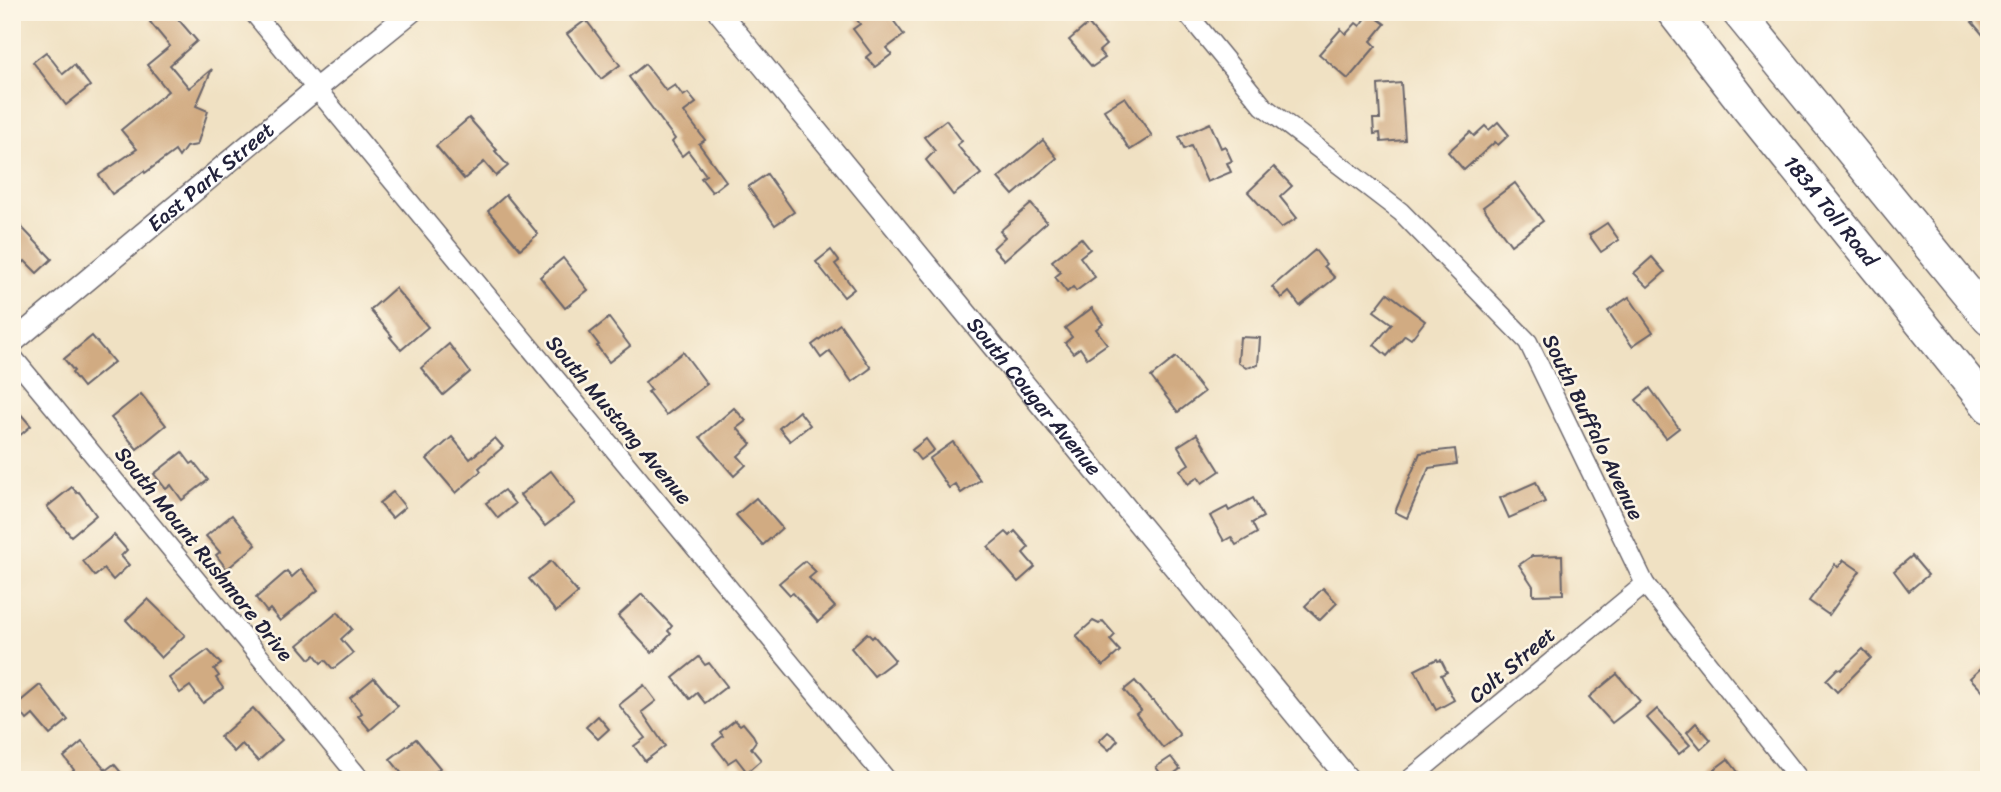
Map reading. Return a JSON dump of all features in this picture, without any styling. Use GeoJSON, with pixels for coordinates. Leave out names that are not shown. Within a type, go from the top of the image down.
{"type":"FeatureCollection","features":[{"type":"Feature","properties":{"kind":"highway","name":"183A Toll Road"},"geometry":{"type":"LineString","coordinates":[[1673,12],[1989,407]]}},
{"type":"Feature","properties":{"kind":"highway"},"geometry":{"type":"LineString","coordinates":[[1738,12],[1989,319]]}},
{"type":"Feature","properties":{"kind":"street","name":"South Mustang Avenue"},"geometry":{"type":"LineString","coordinates":[[253,12],[887,780]]}},
{"type":"Feature","properties":{"kind":"street","name":"East Park Street"},"geometry":{"type":"LineString","coordinates":[[12,342],[411,12]]}},
{"type":"Feature","properties":{"kind":"street","name":"South Cougar Avenue"},"geometry":{"type":"LineString","coordinates":[[719,12],[1349,780]]}},
{"type":"Feature","properties":{"kind":"street","name":"South Buffalo Avenue"},"geometry":{"type":"LineString","coordinates":[[1185,12],[1264,106],[1401,212],[1528,342],[1644,584],[1800,780]]}},
{"type":"Feature","properties":{"kind":"street","name":"South Mount Rushmore Drive"},"geometry":{"type":"LineString","coordinates":[[12,356],[360,780]]}},
{"type":"Feature","properties":{"kind":"street","name":"Colt Street"},"geometry":{"type":"LineString","coordinates":[[1409,780],[1644,584]]}},
{"type":"Feature","properties":{"kind":"building"},"geometry":{"type":"Polygon","coordinates":[[[161,12],[172,12],[197,41],[170,65],[189,88],[212,69],[196,106],[208,111],[197,145],[186,147],[179,157],[175,151],[112,194],[99,175],[137,149],[121,130],[168,91],[147,65],[170,46],[150,22],[161,12]]]}},
{"type":"Feature","properties":{"kind":"building"},"geometry":{"type":"Polygon","coordinates":[[[851,12],[887,12],[904,35],[887,48],[892,54],[875,67],[866,57],[871,53],[853,29],[860,24],[851,12]]]}},
{"type":"Feature","properties":{"kind":"building"},"geometry":{"type":"Polygon","coordinates":[[[1967,12],[1989,12],[1989,42],[1972,22],[1974,21],[1967,12]]]}},
{"type":"Feature","properties":{"kind":"building"},"geometry":{"type":"Polygon","coordinates":[[[1370,13],[1385,24],[1371,41],[1376,46],[1348,79],[1319,54],[1341,29],[1346,34],[1356,23],[1360,26],[1370,13]]]}},
{"type":"Feature","properties":{"kind":"building"},"geometry":{"type":"Polygon","coordinates":[[[586,20],[620,65],[601,79],[567,34],[586,20]]]}},
{"type":"Feature","properties":{"kind":"building"},"geometry":{"type":"Polygon","coordinates":[[[1088,24],[1106,45],[1099,51],[1105,58],[1092,67],[1069,40],[1088,24]]]}},
{"type":"Feature","properties":{"kind":"building"},"geometry":{"type":"Polygon","coordinates":[[[46,52],[63,74],[74,65],[90,86],[66,105],[33,62],[46,52]]]}},
{"type":"Feature","properties":{"kind":"building"},"geometry":{"type":"Polygon","coordinates":[[[645,64],[666,91],[675,85],[683,96],[688,93],[696,103],[684,112],[705,140],[699,144],[726,181],[712,192],[701,178],[706,175],[688,151],[682,156],[672,142],[675,139],[629,77],[645,64]]]}},
{"type":"Feature","properties":{"kind":"building"},"geometry":{"type":"Polygon","coordinates":[[[1401,83],[1405,140],[1381,142],[1380,133],[1374,134],[1373,119],[1380,119],[1378,85],[1401,83]]]}},
{"type":"Feature","properties":{"kind":"building"},"geometry":{"type":"Polygon","coordinates":[[[1125,97],[1152,136],[1130,150],[1104,110],[1125,97]]]}},
{"type":"Feature","properties":{"kind":"building"},"geometry":{"type":"Polygon","coordinates":[[[469,118],[508,166],[496,176],[484,162],[464,179],[436,146],[469,118]]]}},
{"type":"Feature","properties":{"kind":"building"},"geometry":{"type":"Polygon","coordinates":[[[946,120],[962,141],[957,145],[981,174],[953,195],[926,160],[935,151],[924,137],[946,120]]]}},
{"type":"Feature","properties":{"kind":"building"},"geometry":{"type":"Polygon","coordinates":[[[1498,122],[1509,135],[1498,145],[1495,142],[1464,170],[1448,152],[1470,132],[1474,136],[1485,126],[1489,130],[1498,122]]]}},
{"type":"Feature","properties":{"kind":"building"},"geometry":{"type":"Polygon","coordinates":[[[1210,123],[1221,148],[1225,146],[1232,161],[1227,163],[1231,172],[1207,182],[1191,146],[1184,149],[1179,137],[1210,123]]]}},
{"type":"Feature","properties":{"kind":"building"},"geometry":{"type":"Polygon","coordinates":[[[1043,140],[1057,158],[1013,195],[998,178],[1043,140]]]}},
{"type":"Feature","properties":{"kind":"building"},"geometry":{"type":"Polygon","coordinates":[[[1274,167],[1292,186],[1280,197],[1297,218],[1281,228],[1248,192],[1274,167]]]}},
{"type":"Feature","properties":{"kind":"building"},"geometry":{"type":"Polygon","coordinates":[[[767,174],[794,212],[775,225],[748,187],[767,174]]]}},
{"type":"Feature","properties":{"kind":"building"},"geometry":{"type":"Polygon","coordinates":[[[1515,183],[1543,221],[1511,245],[1483,207],[1515,183]]]}},
{"type":"Feature","properties":{"kind":"building"},"geometry":{"type":"Polygon","coordinates":[[[506,195],[538,234],[520,249],[488,211],[506,195]]]}},
{"type":"Feature","properties":{"kind":"building"},"geometry":{"type":"Polygon","coordinates":[[[1031,204],[1047,222],[1004,260],[993,248],[1005,237],[1000,231],[1031,204]]]}},
{"type":"Feature","properties":{"kind":"building"},"geometry":{"type":"Polygon","coordinates":[[[12,217],[52,259],[37,273],[25,261],[19,267],[12,260],[12,217]]]}},
{"type":"Feature","properties":{"kind":"building"},"geometry":{"type":"Polygon","coordinates":[[[1607,223],[1619,240],[1601,252],[1589,235],[1607,223]]]}},
{"type":"Feature","properties":{"kind":"building"},"geometry":{"type":"Polygon","coordinates":[[[1081,238],[1090,249],[1080,257],[1095,277],[1076,291],[1073,287],[1067,292],[1055,277],[1061,272],[1052,261],[1081,238]]]}},
{"type":"Feature","properties":{"kind":"building"},"geometry":{"type":"Polygon","coordinates":[[[831,250],[839,261],[835,264],[854,289],[844,297],[816,262],[831,250]]]}},
{"type":"Feature","properties":{"kind":"building"},"geometry":{"type":"Polygon","coordinates":[[[1315,250],[1335,278],[1300,306],[1289,292],[1282,298],[1272,287],[1315,250]]]}},
{"type":"Feature","properties":{"kind":"building"},"geometry":{"type":"Polygon","coordinates":[[[1652,257],[1665,272],[1648,287],[1634,273],[1652,257]]]}},
{"type":"Feature","properties":{"kind":"building"},"geometry":{"type":"Polygon","coordinates":[[[563,258],[588,290],[565,308],[540,277],[563,258]]]}},
{"type":"Feature","properties":{"kind":"building"},"geometry":{"type":"Polygon","coordinates":[[[395,288],[428,327],[401,350],[370,310],[395,288]]]}},
{"type":"Feature","properties":{"kind":"building"},"geometry":{"type":"Polygon","coordinates":[[[1388,293],[1425,321],[1411,339],[1405,335],[1387,356],[1374,345],[1392,324],[1374,311],[1388,293]]]}},
{"type":"Feature","properties":{"kind":"building"},"geometry":{"type":"Polygon","coordinates":[[[1629,297],[1653,332],[1632,346],[1608,311],[1629,297]]]}},
{"type":"Feature","properties":{"kind":"building"},"geometry":{"type":"Polygon","coordinates":[[[1092,308],[1103,324],[1096,329],[1107,344],[1087,358],[1080,348],[1073,353],[1065,343],[1072,337],[1065,328],[1092,308]]]}},
{"type":"Feature","properties":{"kind":"building"},"geometry":{"type":"Polygon","coordinates":[[[609,318],[630,346],[609,362],[590,333],[609,318]]]}},
{"type":"Feature","properties":{"kind":"building"},"geometry":{"type":"Polygon","coordinates":[[[840,324],[871,368],[852,382],[830,351],[821,358],[812,345],[840,324]]]}},
{"type":"Feature","properties":{"kind":"building"},"geometry":{"type":"Polygon","coordinates":[[[92,336],[114,362],[83,387],[64,359],[92,336]]]}},
{"type":"Feature","properties":{"kind":"building"},"geometry":{"type":"Polygon","coordinates":[[[1240,337],[1260,338],[1258,365],[1246,368],[1238,362],[1240,337]]]}},
{"type":"Feature","properties":{"kind":"building"},"geometry":{"type":"Polygon","coordinates":[[[449,344],[470,372],[443,395],[421,368],[449,344]]]}},
{"type":"Feature","properties":{"kind":"building"},"geometry":{"type":"Polygon","coordinates":[[[683,352],[707,384],[666,415],[648,392],[651,390],[645,382],[683,352]]]}},
{"type":"Feature","properties":{"kind":"building"},"geometry":{"type":"Polygon","coordinates":[[[1176,357],[1204,392],[1178,412],[1151,377],[1176,357]]]}},
{"type":"Feature","properties":{"kind":"building"},"geometry":{"type":"Polygon","coordinates":[[[1650,388],[1679,428],[1666,438],[1636,400],[1650,388]]]}},
{"type":"Feature","properties":{"kind":"building"},"geometry":{"type":"Polygon","coordinates":[[[141,394],[166,425],[137,449],[111,418],[141,394]]]}},
{"type":"Feature","properties":{"kind":"building"},"geometry":{"type":"Polygon","coordinates":[[[12,404],[31,426],[12,442],[12,404]]]}},
{"type":"Feature","properties":{"kind":"building"},"geometry":{"type":"Polygon","coordinates":[[[734,408],[746,421],[737,428],[751,444],[738,456],[746,465],[734,476],[700,437],[734,408]]]}},
{"type":"Feature","properties":{"kind":"building"},"geometry":{"type":"Polygon","coordinates":[[[799,411],[810,425],[790,441],[779,428],[799,411]]]}},
{"type":"Feature","properties":{"kind":"building"},"geometry":{"type":"Polygon","coordinates":[[[1197,434],[1220,471],[1202,483],[1198,477],[1188,484],[1180,470],[1189,464],[1178,446],[1197,434]]]}},
{"type":"Feature","properties":{"kind":"building"},"geometry":{"type":"Polygon","coordinates":[[[452,437],[470,459],[495,438],[503,447],[456,493],[427,459],[452,437]]]}},
{"type":"Feature","properties":{"kind":"building"},"geometry":{"type":"Polygon","coordinates":[[[926,439],[934,450],[920,460],[912,450],[926,439]]]}},
{"type":"Feature","properties":{"kind":"building"},"geometry":{"type":"Polygon","coordinates":[[[953,442],[980,480],[961,493],[955,484],[949,488],[929,459],[953,442]]]}},
{"type":"Feature","properties":{"kind":"building"},"geometry":{"type":"Polygon","coordinates":[[[1455,449],[1457,464],[1429,468],[1407,518],[1395,512],[1420,453],[1455,449]]]}},
{"type":"Feature","properties":{"kind":"building"},"geometry":{"type":"Polygon","coordinates":[[[182,452],[208,480],[182,500],[171,485],[166,489],[154,474],[182,452]]]}},
{"type":"Feature","properties":{"kind":"building"},"geometry":{"type":"Polygon","coordinates":[[[551,471],[575,503],[545,526],[520,495],[551,471]]]}},
{"type":"Feature","properties":{"kind":"building"},"geometry":{"type":"Polygon","coordinates":[[[1536,482],[1545,502],[1509,518],[1500,498],[1536,482]]]}},
{"type":"Feature","properties":{"kind":"building"},"geometry":{"type":"Polygon","coordinates":[[[72,487],[96,515],[71,536],[47,507],[72,487]]]}},
{"type":"Feature","properties":{"kind":"building"},"geometry":{"type":"Polygon","coordinates":[[[504,490],[515,504],[498,518],[486,503],[504,490]]]}},
{"type":"Feature","properties":{"kind":"building"},"geometry":{"type":"Polygon","coordinates":[[[393,492],[405,507],[392,518],[379,503],[393,492]]]}},
{"type":"Feature","properties":{"kind":"building"},"geometry":{"type":"Polygon","coordinates":[[[756,498],[782,528],[763,545],[736,515],[756,498]]]}},
{"type":"Feature","properties":{"kind":"building"},"geometry":{"type":"Polygon","coordinates":[[[1253,498],[1263,517],[1252,523],[1257,533],[1236,545],[1231,537],[1224,541],[1210,516],[1227,507],[1229,511],[1253,498]]]}},
{"type":"Feature","properties":{"kind":"building"},"geometry":{"type":"Polygon","coordinates":[[[232,515],[256,545],[227,569],[216,555],[220,552],[206,536],[232,515]]]}},
{"type":"Feature","properties":{"kind":"building"},"geometry":{"type":"Polygon","coordinates":[[[1015,531],[1029,547],[1023,553],[1035,567],[1018,582],[988,547],[1006,532],[1010,536],[1015,531]]]}},
{"type":"Feature","properties":{"kind":"building"},"geometry":{"type":"Polygon","coordinates":[[[114,535],[127,550],[121,556],[129,565],[113,580],[104,569],[95,576],[83,561],[114,535]]]}},
{"type":"Feature","properties":{"kind":"building"},"geometry":{"type":"Polygon","coordinates":[[[1562,555],[1563,594],[1533,595],[1533,586],[1519,565],[1532,556],[1562,555]]]}},
{"type":"Feature","properties":{"kind":"building"},"geometry":{"type":"Polygon","coordinates":[[[1912,556],[1928,575],[1909,591],[1894,571],[1912,556]]]}},
{"type":"Feature","properties":{"kind":"building"},"geometry":{"type":"Polygon","coordinates":[[[1844,560],[1860,571],[1829,615],[1809,601],[1835,564],[1838,567],[1844,560]]]}},
{"type":"Feature","properties":{"kind":"building"},"geometry":{"type":"Polygon","coordinates":[[[551,561],[578,593],[556,612],[529,579],[551,561]]]}},
{"type":"Feature","properties":{"kind":"building"},"geometry":{"type":"Polygon","coordinates":[[[805,561],[816,572],[809,578],[835,607],[818,622],[793,593],[790,595],[779,583],[805,561]]]}},
{"type":"Feature","properties":{"kind":"building"},"geometry":{"type":"Polygon","coordinates":[[[301,569],[318,590],[280,621],[270,609],[267,612],[256,598],[287,571],[292,577],[301,569]]]}},
{"type":"Feature","properties":{"kind":"building"},"geometry":{"type":"Polygon","coordinates":[[[1323,588],[1337,603],[1320,620],[1305,606],[1323,588]]]}},
{"type":"Feature","properties":{"kind":"building"},"geometry":{"type":"Polygon","coordinates":[[[642,594],[672,626],[668,631],[671,634],[652,653],[618,616],[642,594]]]}},
{"type":"Feature","properties":{"kind":"building"},"geometry":{"type":"Polygon","coordinates":[[[148,599],[185,635],[161,658],[126,620],[148,599]]]}},
{"type":"Feature","properties":{"kind":"building"},"geometry":{"type":"Polygon","coordinates":[[[338,612],[352,629],[341,639],[353,653],[333,669],[325,660],[321,663],[315,655],[310,659],[298,645],[338,612]]]}},
{"type":"Feature","properties":{"kind":"building"},"geometry":{"type":"Polygon","coordinates":[[[1093,621],[1099,624],[1103,621],[1115,635],[1110,640],[1120,651],[1103,666],[1076,636],[1093,621]]]}},
{"type":"Feature","properties":{"kind":"building"},"geometry":{"type":"Polygon","coordinates":[[[867,633],[872,638],[874,636],[895,660],[874,676],[851,648],[867,633]]]}},
{"type":"Feature","properties":{"kind":"building"},"geometry":{"type":"Polygon","coordinates":[[[1863,649],[1871,658],[1837,692],[1826,680],[1863,649]]]}},
{"type":"Feature","properties":{"kind":"building"},"geometry":{"type":"Polygon","coordinates":[[[208,650],[221,664],[214,669],[223,688],[203,703],[190,686],[180,693],[169,678],[208,650]]]}},
{"type":"Feature","properties":{"kind":"building"},"geometry":{"type":"Polygon","coordinates":[[[699,657],[705,665],[709,663],[727,686],[705,703],[697,693],[690,699],[673,678],[699,657]]]}},
{"type":"Feature","properties":{"kind":"building"},"geometry":{"type":"Polygon","coordinates":[[[1437,659],[1441,660],[1447,672],[1441,675],[1454,700],[1436,710],[1415,670],[1437,659]]]}},
{"type":"Feature","properties":{"kind":"building"},"geometry":{"type":"Polygon","coordinates":[[[1989,661],[1989,698],[1970,678],[1989,661]]]}},
{"type":"Feature","properties":{"kind":"building"},"geometry":{"type":"Polygon","coordinates":[[[1617,674],[1640,701],[1612,723],[1589,697],[1617,674]]]}},
{"type":"Feature","properties":{"kind":"building"},"geometry":{"type":"Polygon","coordinates":[[[374,678],[398,706],[370,730],[358,716],[362,713],[350,698],[374,678]]]}},
{"type":"Feature","properties":{"kind":"building"},"geometry":{"type":"Polygon","coordinates":[[[1135,681],[1180,735],[1163,748],[1136,714],[1141,710],[1124,690],[1135,681]]]}},
{"type":"Feature","properties":{"kind":"building"},"geometry":{"type":"Polygon","coordinates":[[[40,685],[68,720],[50,735],[33,715],[27,720],[16,705],[40,685]]]}},
{"type":"Feature","properties":{"kind":"building"},"geometry":{"type":"Polygon","coordinates":[[[644,685],[656,701],[642,712],[665,746],[645,761],[634,746],[645,738],[619,705],[644,685]]]}},
{"type":"Feature","properties":{"kind":"building"},"geometry":{"type":"Polygon","coordinates":[[[253,708],[282,740],[258,761],[242,744],[234,752],[220,737],[253,708]]]}},
{"type":"Feature","properties":{"kind":"building"},"geometry":{"type":"Polygon","coordinates":[[[1657,709],[1690,745],[1679,754],[1647,718],[1657,709]]]}},
{"type":"Feature","properties":{"kind":"building"},"geometry":{"type":"Polygon","coordinates":[[[598,716],[609,729],[598,739],[586,727],[598,716]]]}},
{"type":"Feature","properties":{"kind":"building"},"geometry":{"type":"Polygon","coordinates":[[[735,720],[740,725],[743,723],[753,735],[756,741],[751,748],[761,760],[747,772],[736,758],[728,763],[713,744],[723,736],[720,732],[735,720]]]}},
{"type":"Feature","properties":{"kind":"building"},"geometry":{"type":"Polygon","coordinates":[[[1696,723],[1711,740],[1701,749],[1687,732],[1696,723]]]}},
{"type":"Feature","properties":{"kind":"building"},"geometry":{"type":"Polygon","coordinates":[[[1108,732],[1118,740],[1109,750],[1099,741],[1108,732]]]}},
{"type":"Feature","properties":{"kind":"building"},"geometry":{"type":"Polygon","coordinates":[[[416,739],[440,768],[426,780],[407,780],[390,759],[416,739]]]}},
{"type":"Feature","properties":{"kind":"building"},"geometry":{"type":"Polygon","coordinates":[[[82,742],[106,770],[114,764],[127,780],[78,780],[64,757],[82,742]]]}},
{"type":"Feature","properties":{"kind":"building"},"geometry":{"type":"Polygon","coordinates":[[[1171,757],[1180,769],[1165,780],[1156,767],[1171,757]]]}},
{"type":"Feature","properties":{"kind":"building"},"geometry":{"type":"Polygon","coordinates":[[[1728,759],[1744,780],[1701,780],[1716,768],[1728,759]]]}}]}
